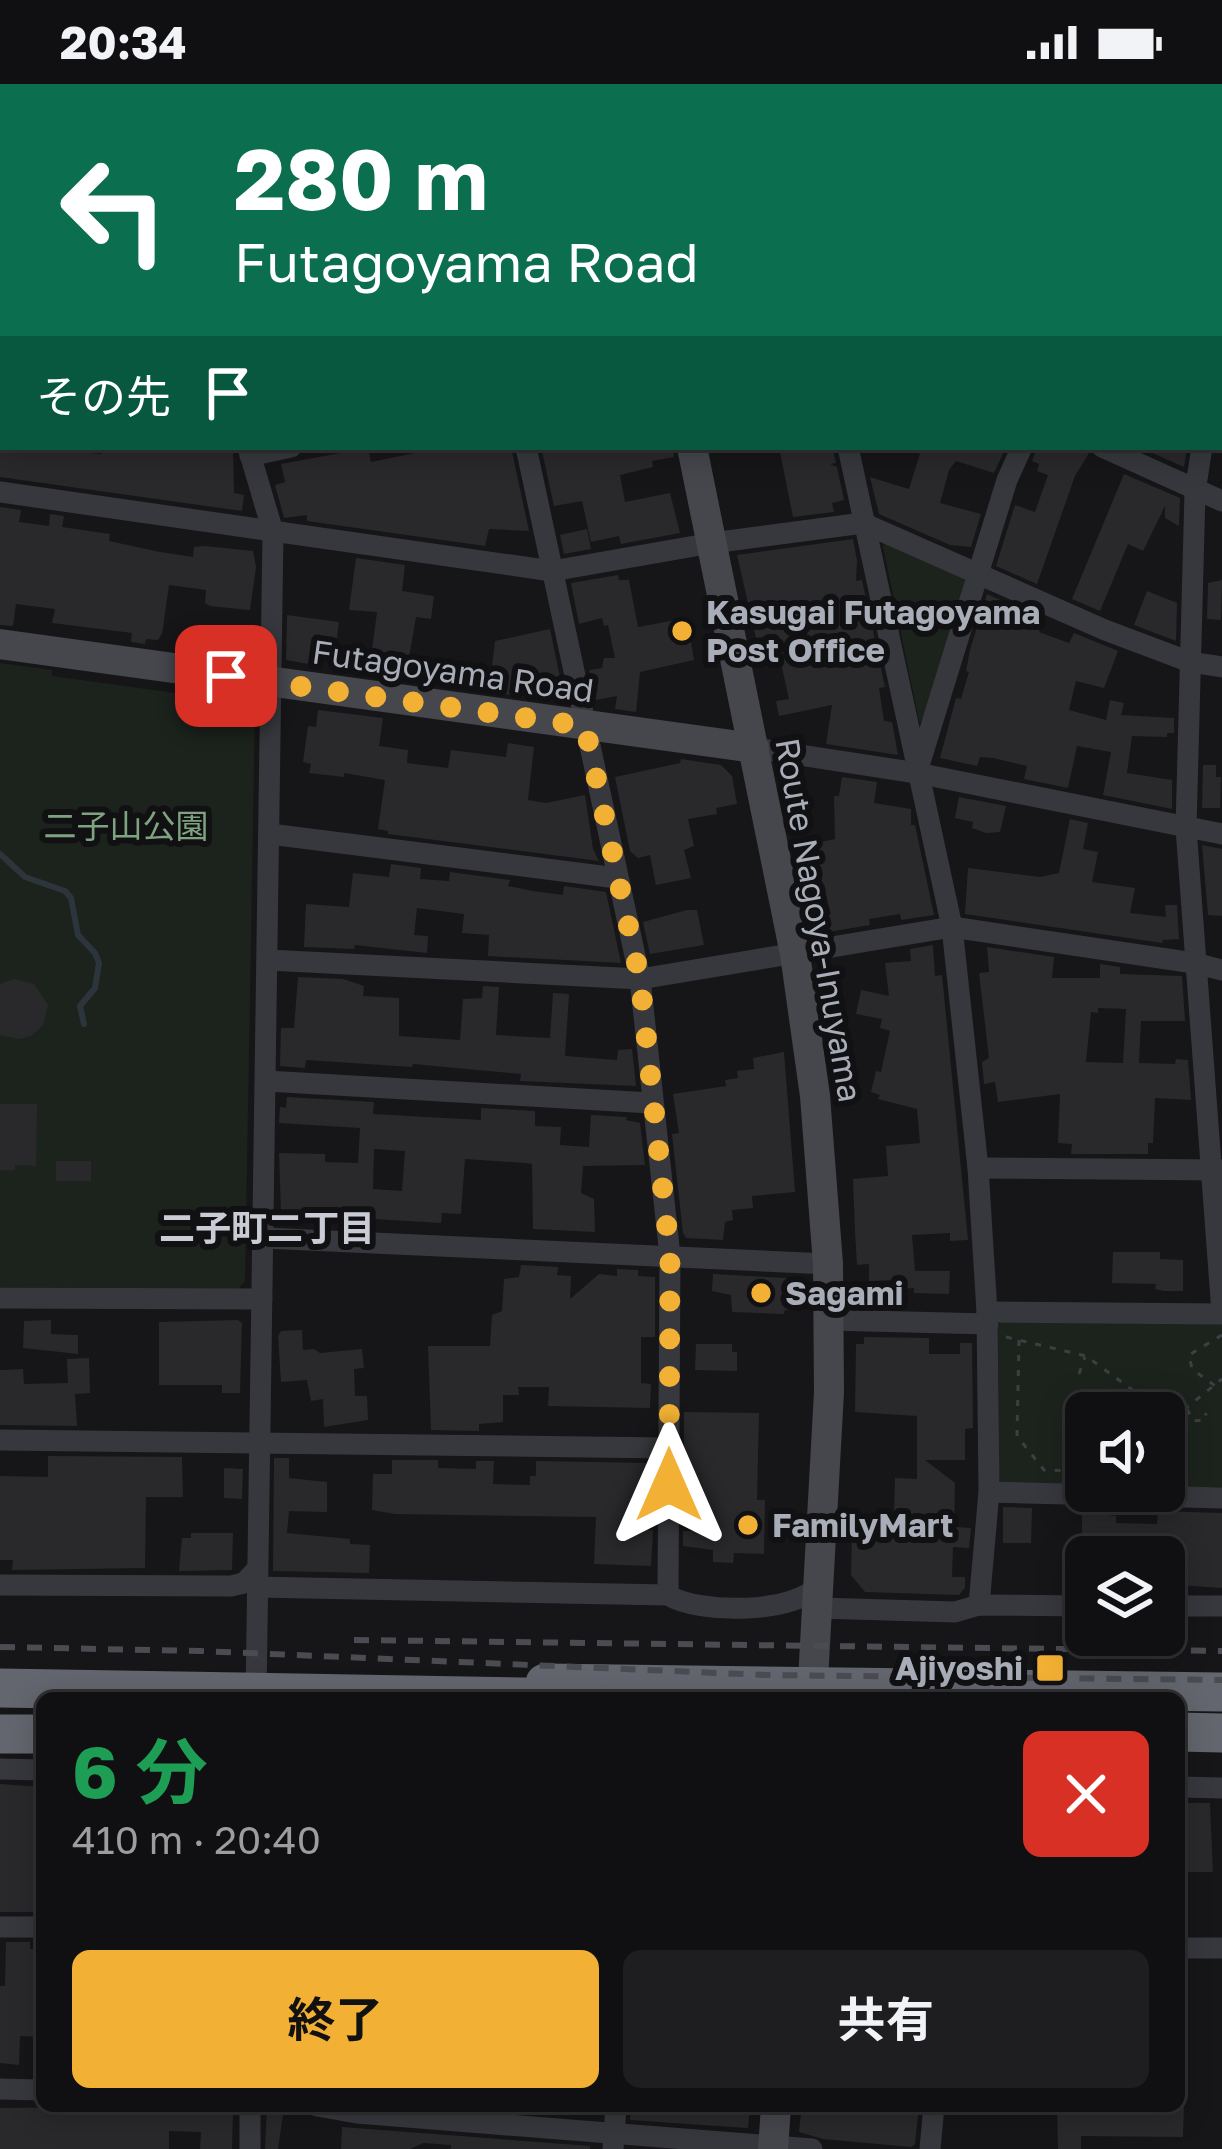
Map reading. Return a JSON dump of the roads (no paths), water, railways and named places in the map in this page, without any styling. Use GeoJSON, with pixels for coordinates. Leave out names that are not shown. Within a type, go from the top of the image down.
{"type":"FeatureCollection","features":[{"type":"Feature","properties":{"kind":"highway"},"geometry":{"type":"LineString","coordinates":[[0,1676],[256,1688],[1222,1692]]}},
{"type":"Feature","properties":{"kind":"highway"},"geometry":{"type":"LineString","coordinates":[[0,1688],[234,1692]]}},
{"type":"Feature","properties":{"kind":"highway"},"geometry":{"type":"LineString","coordinates":[[1185,1708],[1222,1709]]}},
{"type":"Feature","properties":{"kind":"highway"},"geometry":{"type":"LineString","coordinates":[[0,1715],[36,1716]]}},
{"type":"Feature","properties":{"kind":"highway"},"geometry":{"type":"LineString","coordinates":[[1185,1732],[1222,1733]]}},
{"type":"Feature","properties":{"kind":"highway"},"geometry":{"type":"LineString","coordinates":[[0,1734],[36,1734]]}},
{"type":"Feature","properties":{"kind":"highway"},"geometry":{"type":"LineString","coordinates":[[1185,1750],[1222,1751]]}},
{"type":"Feature","properties":{"kind":"main road","name":"Route Nagoya-Inuyama"},"geometry":{"type":"LineString","coordinates":[[693,450],[795,954],[815,1096],[828,1264],[830,1392],[813,1692]]}},
{"type":"Feature","properties":{"kind":"main road","name":"Futagoyama Road"},"geometry":{"type":"LineString","coordinates":[[0,644],[754,748]]}},
{"type":"Feature","properties":{"kind":"main road"},"geometry":{"type":"LineString","coordinates":[[773,2147],[776,2112]]}},
{"type":"Feature","properties":{"kind":"street"},"geometry":{"type":"LineString","coordinates":[[527,450],[640,979],[670,1256],[668,1594]]}},
{"type":"Feature","properties":{"kind":"street"},"geometry":{"type":"LineString","coordinates":[[849,450],[952,927],[991,1324],[989,1492],[979,1605]]}},
{"type":"Feature","properties":{"kind":"street"},"geometry":{"type":"LineString","coordinates":[[917,772],[1007,480],[1021,450]]}},
{"type":"Feature","properties":{"kind":"street"},"geometry":{"type":"LineString","coordinates":[[1108,450],[1222,501]]}},
{"type":"Feature","properties":{"kind":"street"},"geometry":{"type":"LineString","coordinates":[[829,1320],[991,1324],[1222,1314],[1217,1170],[1186,829],[1195,491],[1202,450]]}},
{"type":"Feature","properties":{"kind":"street"},"geometry":{"type":"LineString","coordinates":[[249,451],[273,532],[256,1688]]}},
{"type":"Feature","properties":{"kind":"street"},"geometry":{"type":"LineString","coordinates":[[0,492],[552,572],[712,543],[863,523],[979,577],[1190,662],[1222,667]]}},
{"type":"Feature","properties":{"kind":"street"},"geometry":{"type":"LineString","coordinates":[[754,748],[917,772],[1222,834]]}},
{"type":"Feature","properties":{"kind":"street"},"geometry":{"type":"LineString","coordinates":[[270,834],[617,878]]}},
{"type":"Feature","properties":{"kind":"street"},"geometry":{"type":"LineString","coordinates":[[268,960],[640,979],[952,927],[1222,970]]}},
{"type":"Feature","properties":{"kind":"street"},"geometry":{"type":"LineString","coordinates":[[266,1082],[651,1103]]}},
{"type":"Feature","properties":{"kind":"street"},"geometry":{"type":"LineString","coordinates":[[978,1168],[1217,1170]]}},
{"type":"Feature","properties":{"kind":"street"},"geometry":{"type":"LineString","coordinates":[[264,1238],[828,1264]]}},
{"type":"Feature","properties":{"kind":"street"},"geometry":{"type":"LineString","coordinates":[[0,1298],[262,1299]]}},
{"type":"Feature","properties":{"kind":"street"},"geometry":{"type":"LineString","coordinates":[[0,1440],[669,1448]]}},
{"type":"Feature","properties":{"kind":"street"},"geometry":{"type":"LineString","coordinates":[[989,1492],[1222,1498]]}},
{"type":"Feature","properties":{"kind":"street"},"geometry":{"type":"LineString","coordinates":[[0,1585],[231,1586],[256,1579],[668,1594],[682,1604],[782,1606],[820,1595],[955,1612],[979,1605],[1065,1606]]}},
{"type":"Feature","properties":{"kind":"street"},"geometry":{"type":"LineString","coordinates":[[1185,1606],[1222,1606]]}},
{"type":"Feature","properties":{"kind":"street"},"geometry":{"type":"LineString","coordinates":[[0,1769],[36,1769]]}},
{"type":"Feature","properties":{"kind":"street"},"geometry":{"type":"LineString","coordinates":[[1185,1787],[1222,1787]]}},
{"type":"Feature","properties":{"kind":"street"},"geometry":{"type":"LineString","coordinates":[[0,1927],[36,1928]]}},
{"type":"Feature","properties":{"kind":"street"},"geometry":{"type":"LineString","coordinates":[[1185,1948],[1222,1948]]}},
{"type":"Feature","properties":{"kind":"street"},"geometry":{"type":"LineString","coordinates":[[0,2089],[36,2090]]}},
{"type":"Feature","properties":{"kind":"street"},"geometry":{"type":"LineString","coordinates":[[250,2112],[250,2149]]}},
{"type":"Feature","properties":{"kind":"street"},"geometry":{"type":"LineString","coordinates":[[351,2112],[613,2140],[812,2149]]}},
{"type":"Feature","properties":{"kind":"street"},"geometry":{"type":"LineString","coordinates":[[930,2149],[933,2112]]}},
{"type":"Feature","properties":{"kind":"waterway"},"geometry":{"type":"LineString","coordinates":[[0,854],[25,877],[65,891],[71,898],[78,935],[99,963],[95,988],[80,1006],[84,1024]]}},
{"type":"Feature","properties":{"kind":"railway"},"geometry":{"type":"LineString","coordinates":[[354,1640],[1222,1651]]}},
{"type":"Feature","properties":{"kind":"railway"},"geometry":{"type":"LineString","coordinates":[[0,1647],[766,1675],[1222,1680]]}},
{"type":"Feature","properties":{"kind":"place","name":"Kasugai Futagoyama Post Office"},"geometry":{"type":"Point","coordinates":[682,631]}},
{"type":"Feature","properties":{"kind":"place","name":"Sagami"},"geometry":{"type":"Point","coordinates":[761,1293]}},
{"type":"Feature","properties":{"kind":"place","name":"FamilyMart"},"geometry":{"type":"Point","coordinates":[748,1525]}},
{"type":"Feature","properties":{"kind":"place","name":"Ajiyoshi"},"geometry":{"type":"Point","coordinates":[1050,1668]}},
{"type":"Feature","properties":{"kind":"district","name":"二子町二丁目"},"geometry":{"type":"Point","coordinates":[267,1228]}},
{"type":"Feature","properties":{"kind":"park label","name":"二子山公園"},"geometry":{"type":"Point","coordinates":[126,826]}}]}
